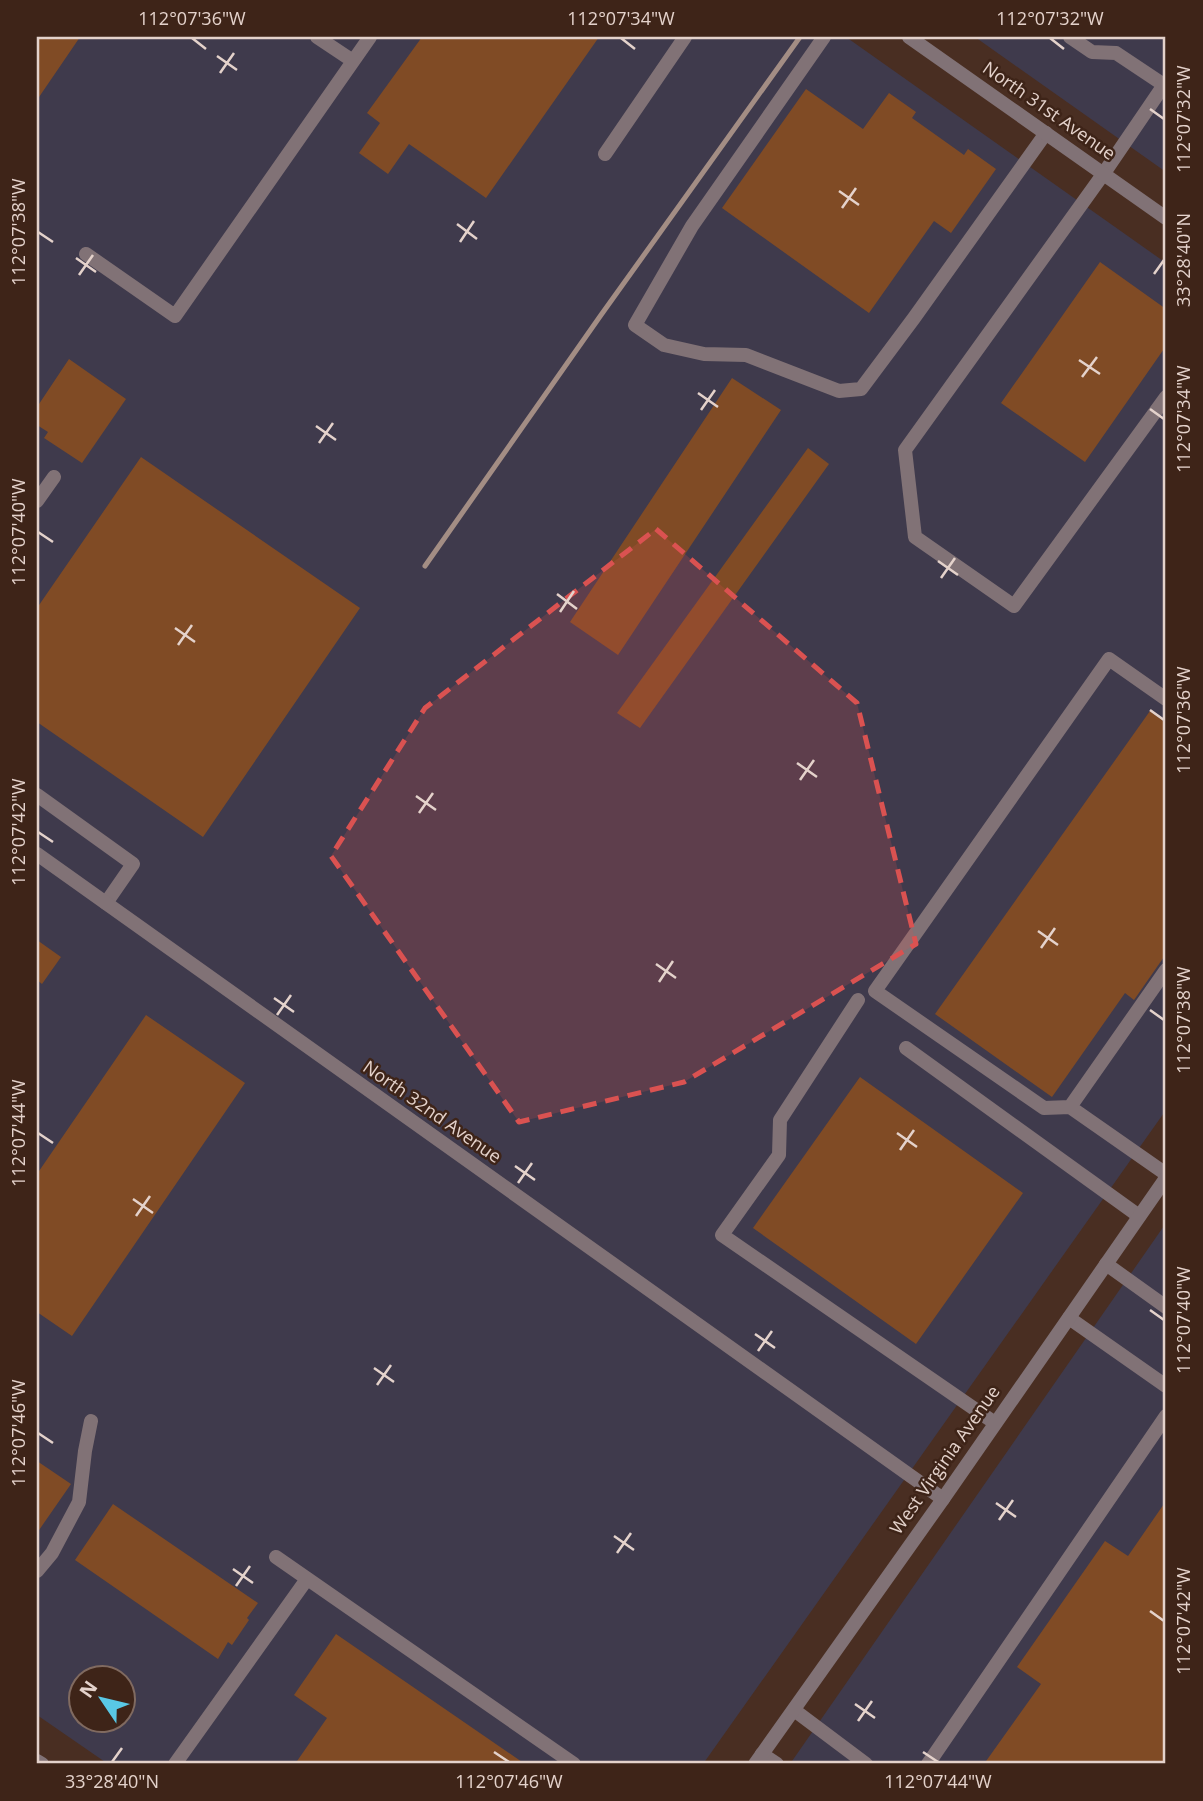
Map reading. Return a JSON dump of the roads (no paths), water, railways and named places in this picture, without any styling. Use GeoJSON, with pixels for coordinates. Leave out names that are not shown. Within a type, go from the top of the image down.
{"type":"FeatureCollection","features":[{"type":"Feature","properties":{"kind":"street"},"geometry":{"type":"LineString","coordinates":[[317,37],[353,61]]}},
{"type":"Feature","properties":{"kind":"street"},"geometry":{"type":"LineString","coordinates":[[86,254],[176,316],[370,37]]}},
{"type":"Feature","properties":{"kind":"street"},"geometry":{"type":"LineString","coordinates":[[605,154],[685,37]]}},
{"type":"Feature","properties":{"kind":"street"},"geometry":{"type":"LineString","coordinates":[[824,37],[692,226],[635,325],[664,345],[704,354],[746,355],[839,391],[861,389],[1046,133]]}},
{"type":"Feature","properties":{"kind":"street","name":"North 31st Avenue"},"geometry":{"type":"LineString","coordinates":[[909,37],[1166,218]]}},
{"type":"Feature","properties":{"kind":"street"},"geometry":{"type":"LineString","coordinates":[[1070,37],[1092,52],[1115,53],[1165,84],[905,450],[915,537],[1014,606],[1166,397]]}},
{"type":"Feature","properties":{"kind":"street"},"geometry":{"type":"LineString","coordinates":[[37,501],[54,477]]}},
{"type":"Feature","properties":{"kind":"street"},"geometry":{"type":"LineString","coordinates":[[1166,699],[1109,659],[875,992],[1044,1108],[1070,1107],[1166,1176]]}},
{"type":"Feature","properties":{"kind":"street"},"geometry":{"type":"LineString","coordinates":[[37,795],[133,864],[106,903]]}},
{"type":"Feature","properties":{"kind":"street","name":"North 32nd Avenue"},"geometry":{"type":"LineString","coordinates":[[37,853],[943,1499]]}},
{"type":"Feature","properties":{"kind":"street"},"geometry":{"type":"LineString","coordinates":[[1070,1107],[1166,970]]}},
{"type":"Feature","properties":{"kind":"street"},"geometry":{"type":"LineString","coordinates":[[858,1000],[780,1120],[779,1155],[722,1236],[995,1423]]}},
{"type":"Feature","properties":{"kind":"street"},"geometry":{"type":"LineString","coordinates":[[906,1048],[1139,1216]]}},
{"type":"Feature","properties":{"kind":"street","name":"West Virginia Avenue"},"geometry":{"type":"LineString","coordinates":[[758,1759],[943,1499],[1166,1176]]}},
{"type":"Feature","properties":{"kind":"street"},"geometry":{"type":"LineString","coordinates":[[1107,1264],[1166,1307]]}},
{"type":"Feature","properties":{"kind":"street"},"geometry":{"type":"LineString","coordinates":[[1069,1318],[1166,1386]]}},
{"type":"Feature","properties":{"kind":"street"},"geometry":{"type":"LineString","coordinates":[[928,1764],[1166,1416]]}},
{"type":"Feature","properties":{"kind":"street"},"geometry":{"type":"LineString","coordinates":[[37,1571],[52,1553],[79,1502],[91,1421]]}},
{"type":"Feature","properties":{"kind":"street"},"geometry":{"type":"LineString","coordinates":[[276,1558],[573,1764]]}},
{"type":"Feature","properties":{"kind":"street"},"geometry":{"type":"LineString","coordinates":[[175,1764],[307,1578]]}},
{"type":"Feature","properties":{"kind":"street"},"geometry":{"type":"LineString","coordinates":[[794,1710],[866,1764]]}},
{"type":"Feature","properties":{"kind":"street"},"geometry":{"type":"LineString","coordinates":[[758,1759],[778,1764]]}},
{"type":"Feature","properties":{"kind":"street"},"geometry":{"type":"LineString","coordinates":[[37,1760],[42,1764]]}},
{"type":"Feature","properties":{"kind":"railway"},"geometry":{"type":"LineString","coordinates":[[425,566],[800,37]]}}]}
